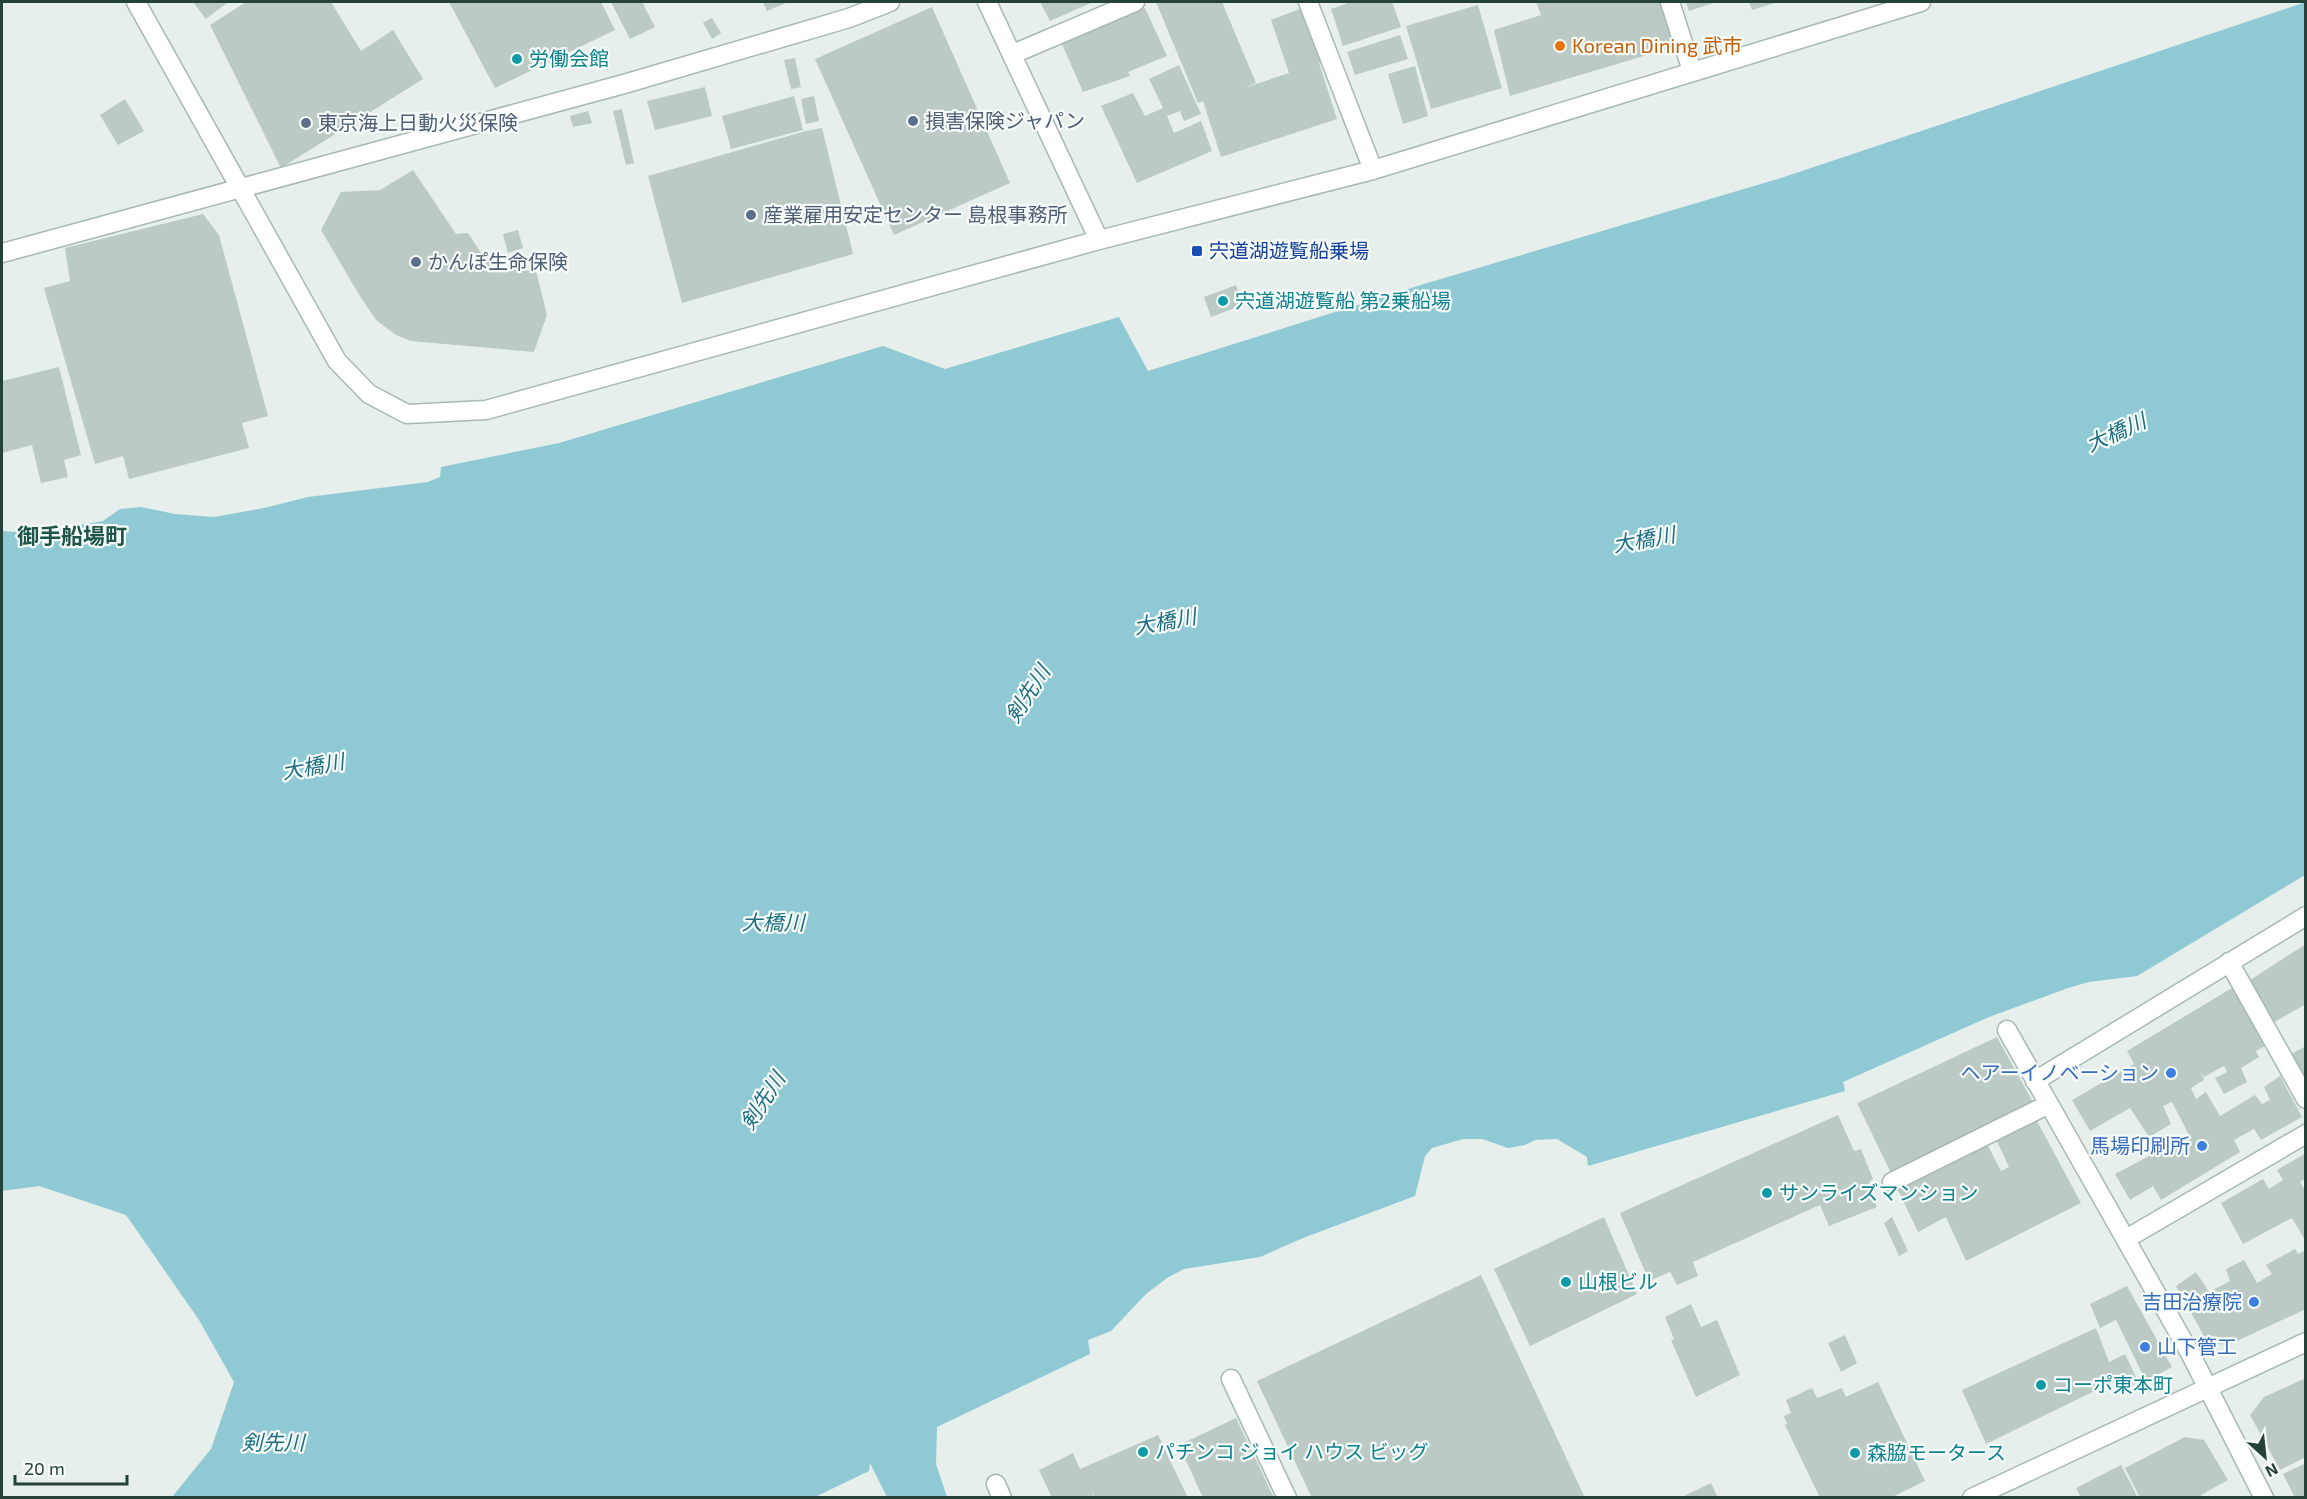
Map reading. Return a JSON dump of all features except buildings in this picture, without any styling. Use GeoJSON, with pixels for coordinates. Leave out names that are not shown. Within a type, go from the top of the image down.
{"type":"FeatureCollection","features":[{"type":"Feature","properties":{"kind":"street"},"geometry":{"type":"LineString","coordinates":[[136,2],[337,361],[369,394],[407,414],[486,410],[1099,240],[1373,170],[1692,70],[1920,2]]}},
{"type":"Feature","properties":{"kind":"street"},"geometry":{"type":"LineString","coordinates":[[2,253],[624,84],[849,18],[890,2]]}},
{"type":"Feature","properties":{"kind":"street"},"geometry":{"type":"LineString","coordinates":[[987,2],[1099,240]]}},
{"type":"Feature","properties":{"kind":"street"},"geometry":{"type":"LineString","coordinates":[[1013,54],[1135,2]]}},
{"type":"Feature","properties":{"kind":"street"},"geometry":{"type":"LineString","coordinates":[[1308,2],[1373,170]]}},
{"type":"Feature","properties":{"kind":"street"},"geometry":{"type":"LineString","coordinates":[[1670,2],[1692,70]]}},
{"type":"Feature","properties":{"kind":"street"},"geometry":{"type":"LineString","coordinates":[[2035,1081],[2306,916]]}},
{"type":"Feature","properties":{"kind":"street"},"geometry":{"type":"LineString","coordinates":[[2229,962],[2306,1099]]}},
{"type":"Feature","properties":{"kind":"street"},"geometry":{"type":"LineString","coordinates":[[2007,1030],[2126,1239],[2264,1497]]}},
{"type":"Feature","properties":{"kind":"street"},"geometry":{"type":"LineString","coordinates":[[1892,1182],[2049,1104]]}},
{"type":"Feature","properties":{"kind":"street"},"geometry":{"type":"LineString","coordinates":[[2126,1239],[2306,1134]]}},
{"type":"Feature","properties":{"kind":"street"},"geometry":{"type":"LineString","coordinates":[[1972,1497],[2306,1342]]}},
{"type":"Feature","properties":{"kind":"street"},"geometry":{"type":"LineString","coordinates":[[1231,1379],[1287,1497]]}},
{"type":"Feature","properties":{"kind":"water","name":"大橋川"},"geometry":{"type":"Polygon","coordinates":[[[2306,2],[2305,875],[2137,976],[2089,982],[1989,1017],[1843,1082],[1845,1091],[1588,1166],[1587,1157],[1557,1139],[1535,1140],[1525,1145],[1508,1148],[1482,1139],[1463,1139],[1432,1148],[1425,1156],[1415,1196],[1303,1238],[1260,1257],[1184,1269],[1167,1278],[1146,1294],[1111,1331],[1088,1340],[1090,1354],[937,1427],[936,1464],[947,1497],[887,1497],[870,1463],[869,1471],[815,1497],[172,1497],[211,1449],[234,1382],[199,1320],[126,1215],[39,1186],[2,1191],[2,531],[30,533],[103,521],[120,509],[141,507],[175,514],[214,517],[308,497],[428,482],[440,477],[441,467],[559,443],[883,346],[945,369],[1119,317],[1148,371],[1424,284],[1781,178],[2306,2]]]}},
{"type":"Feature","properties":{"kind":"place","name":"Korean Dining 武市"},"geometry":{"type":"Point","coordinates":[1560,46]}},
{"type":"Feature","properties":{"kind":"place","name":"労働会館"},"geometry":{"type":"Point","coordinates":[517,59]}},
{"type":"Feature","properties":{"kind":"place","name":"損害保険ジャパン"},"geometry":{"type":"Point","coordinates":[913,121]}},
{"type":"Feature","properties":{"kind":"place","name":"東京海上日動火災保険"},"geometry":{"type":"Point","coordinates":[306,123]}},
{"type":"Feature","properties":{"kind":"place","name":"産業雇用安定センター 島根事務所"},"geometry":{"type":"Point","coordinates":[751,215]}},
{"type":"Feature","properties":{"kind":"place","name":"宍道湖遊覧船乗場"},"geometry":{"type":"Point","coordinates":[1197,251]}},
{"type":"Feature","properties":{"kind":"place","name":"かんぽ生命保険"},"geometry":{"type":"Point","coordinates":[416,262]}},
{"type":"Feature","properties":{"kind":"place","name":"宍道湖遊覧船 第2乗船場"},"geometry":{"type":"Point","coordinates":[1223,301]}},
{"type":"Feature","properties":{"kind":"place","name":"ヘアーイノベーション"},"geometry":{"type":"Point","coordinates":[2171,1073]}},
{"type":"Feature","properties":{"kind":"place","name":"馬場印刷所"},"geometry":{"type":"Point","coordinates":[2202,1146]}},
{"type":"Feature","properties":{"kind":"place","name":"サンライズマンション"},"geometry":{"type":"Point","coordinates":[1767,1193]}},
{"type":"Feature","properties":{"kind":"place","name":"山根ビル"},"geometry":{"type":"Point","coordinates":[1566,1282]}},
{"type":"Feature","properties":{"kind":"place","name":"吉田治療院"},"geometry":{"type":"Point","coordinates":[2254,1302]}},
{"type":"Feature","properties":{"kind":"place","name":"山下管工"},"geometry":{"type":"Point","coordinates":[2145,1347]}},
{"type":"Feature","properties":{"kind":"place","name":"コーポ東本町"},"geometry":{"type":"Point","coordinates":[2041,1385]}},
{"type":"Feature","properties":{"kind":"place","name":"パチンコ ジョイ ハウス ビッグ"},"geometry":{"type":"Point","coordinates":[1143,1452]}},
{"type":"Feature","properties":{"kind":"place","name":"森脇モータース"},"geometry":{"type":"Point","coordinates":[1855,1453]}},
{"type":"Feature","properties":{"kind":"district","name":"御手船場町"},"geometry":{"type":"Point","coordinates":[72,536]}},
{"type":"Feature","properties":{"kind":"water label","name":"剣先川"},"geometry":{"type":"Point","coordinates":[1028,694]}},
{"type":"Feature","properties":{"kind":"water label","name":"剣先川"},"geometry":{"type":"Point","coordinates":[763,1101]}},
{"type":"Feature","properties":{"kind":"water label","name":"剣先川"},"geometry":{"type":"Point","coordinates":[273,1443]}}]}
